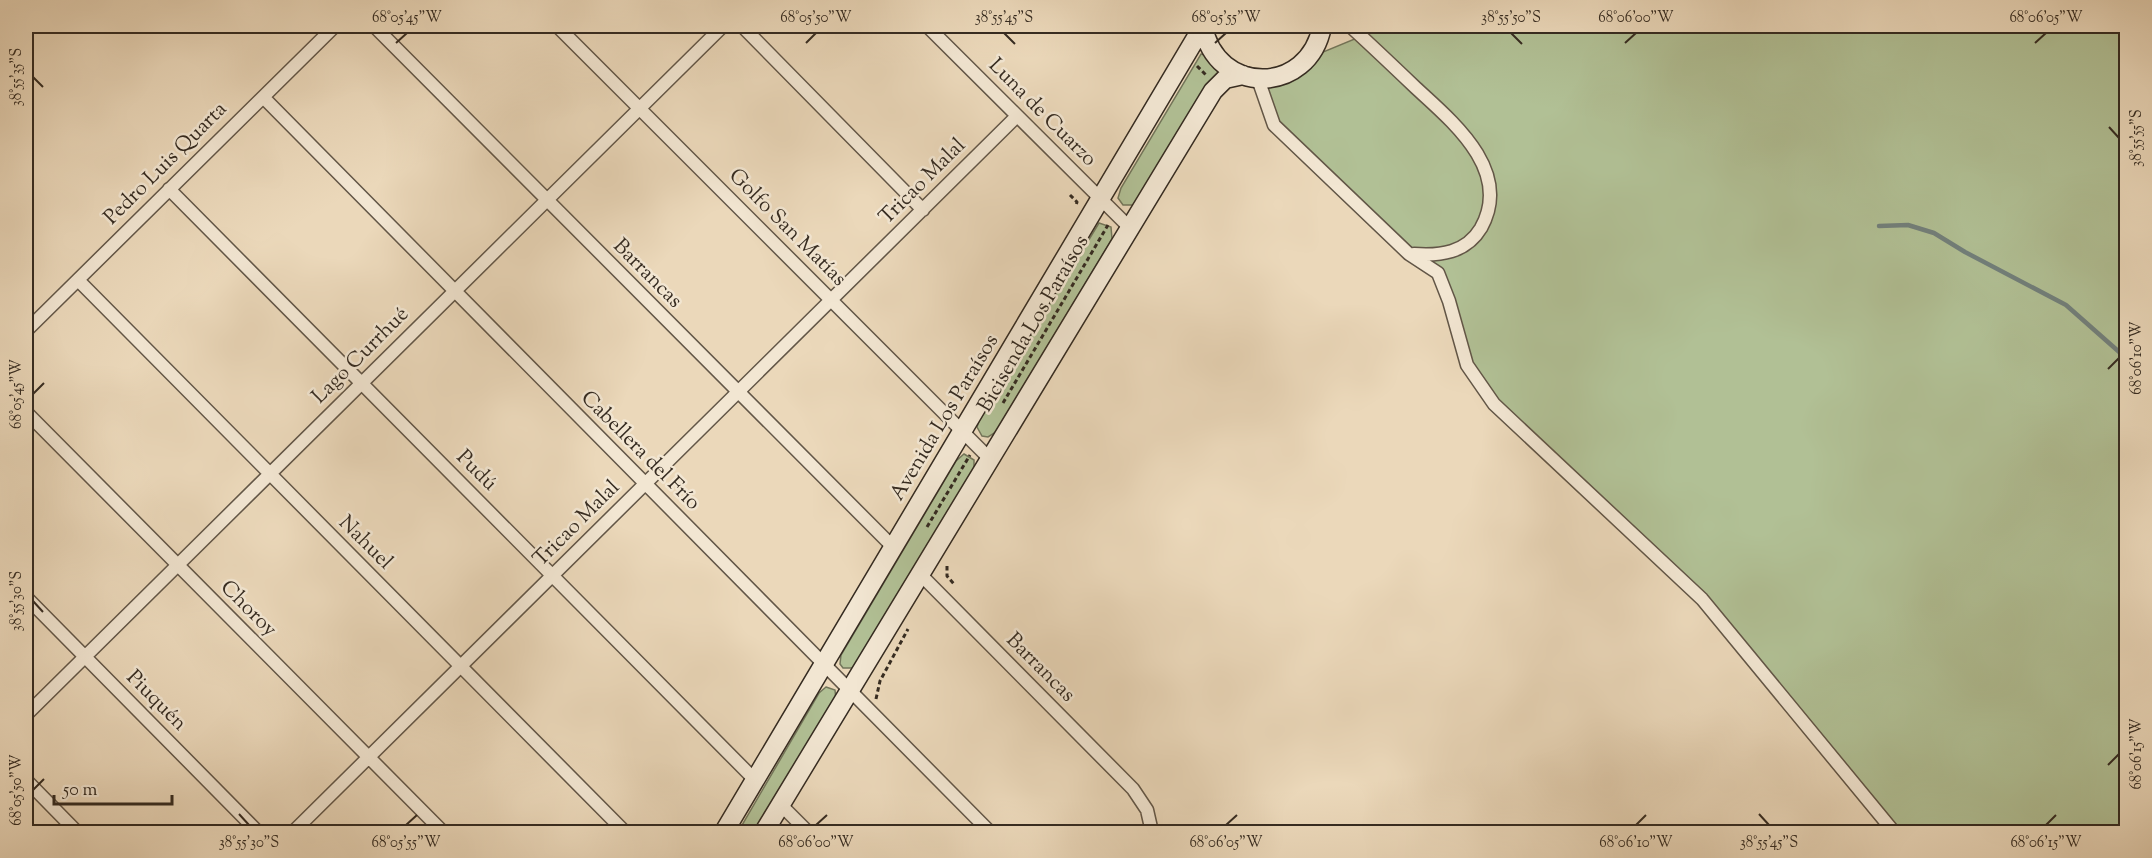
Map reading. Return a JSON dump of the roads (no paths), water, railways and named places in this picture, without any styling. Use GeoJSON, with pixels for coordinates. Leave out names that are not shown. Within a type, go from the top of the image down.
{"type":"FeatureCollection","features":[{"type":"Feature","properties":{"kind":"main road","name":"Avenida Los Paraísos"},"geometry":{"type":"LineString","coordinates":[[1203,26],[1214,55],[1224,65],[1251,77]]}},
{"type":"Feature","properties":{"kind":"main road","name":"Avenida Los Paraísos"},"geometry":{"type":"LineString","coordinates":[[724,832],[1203,26]]}},
{"type":"Feature","properties":{"kind":"main road"},"geometry":{"type":"LineString","coordinates":[[764,832],[1215,87],[1225,79],[1281,76],[1299,67],[1312,53],[1322,26]]}},
{"type":"Feature","properties":{"kind":"street","name":"Pedro Luis Quarta"},"geometry":{"type":"LineString","coordinates":[[26,331],[335,26]]}},
{"type":"Feature","properties":{"kind":"street","name":"Barrancas"},"geometry":{"type":"LineString","coordinates":[[374,26],[894,548]]}},
{"type":"Feature","properties":{"kind":"street","name":"Golfo San Matías"},"geometry":{"type":"LineString","coordinates":[[557,26],[990,459]]}},
{"type":"Feature","properties":{"kind":"street","name":"Lago Currhué"},"geometry":{"type":"LineString","coordinates":[[26,715],[723,26]]}},
{"type":"Feature","properties":{"kind":"street"},"geometry":{"type":"LineString","coordinates":[[742,26],[923,210]]}},
{"type":"Feature","properties":{"kind":"street","name":"Luna de Cuarzo"},"geometry":{"type":"LineString","coordinates":[[927,26],[1130,228]]}},
{"type":"Feature","properties":{"kind":"street"},"geometry":{"type":"LineString","coordinates":[[1350,26],[1459,128],[1475,147],[1489,184],[1490,202],[1485,221],[1466,245],[1437,256],[1409,254]]}},
{"type":"Feature","properties":{"kind":"street"},"geometry":{"type":"LineString","coordinates":[[1251,77],[1274,125],[1409,254],[1438,273],[1449,301],[1467,365],[1494,404],[1702,599],[1894,832]]}},
{"type":"Feature","properties":{"kind":"street","name":"Cabellera del Frío"},"geometry":{"type":"LineString","coordinates":[[263,97],[990,832]]}},
{"type":"Feature","properties":{"kind":"street","name":"Tricao Malal"},"geometry":{"type":"LineString","coordinates":[[293,832],[1017,116]]}},
{"type":"Feature","properties":{"kind":"street","name":"Pudú"},"geometry":{"type":"LineString","coordinates":[[169,189],[756,781]]}},
{"type":"Feature","properties":{"kind":"street","name":"Nahuel"},"geometry":{"type":"LineString","coordinates":[[78,280],[626,832]]}},
{"type":"Feature","properties":{"kind":"street","name":"Choroy"},"geometry":{"type":"LineString","coordinates":[[26,412],[443,832]]}},
{"type":"Feature","properties":{"kind":"street","name":"Barrancas"},"geometry":{"type":"LineString","coordinates":[[920,574],[1133,789],[1147,810],[1152,832]]}},
{"type":"Feature","properties":{"kind":"street","name":"Piuquén"},"geometry":{"type":"LineString","coordinates":[[26,597],[258,832]]}},
{"type":"Feature","properties":{"kind":"street"},"geometry":{"type":"LineString","coordinates":[[26,780],[77,832]]}},
{"type":"Feature","properties":{"kind":"street"},"geometry":{"type":"LineString","coordinates":[[780,805],[808,832]]}},
{"type":"Feature","properties":{"kind":"waterway"},"geometry":{"type":"LineString","coordinates":[[1879,226],[1908,225],[1934,233],[1965,252],[2066,305],[2126,358]]}}]}
